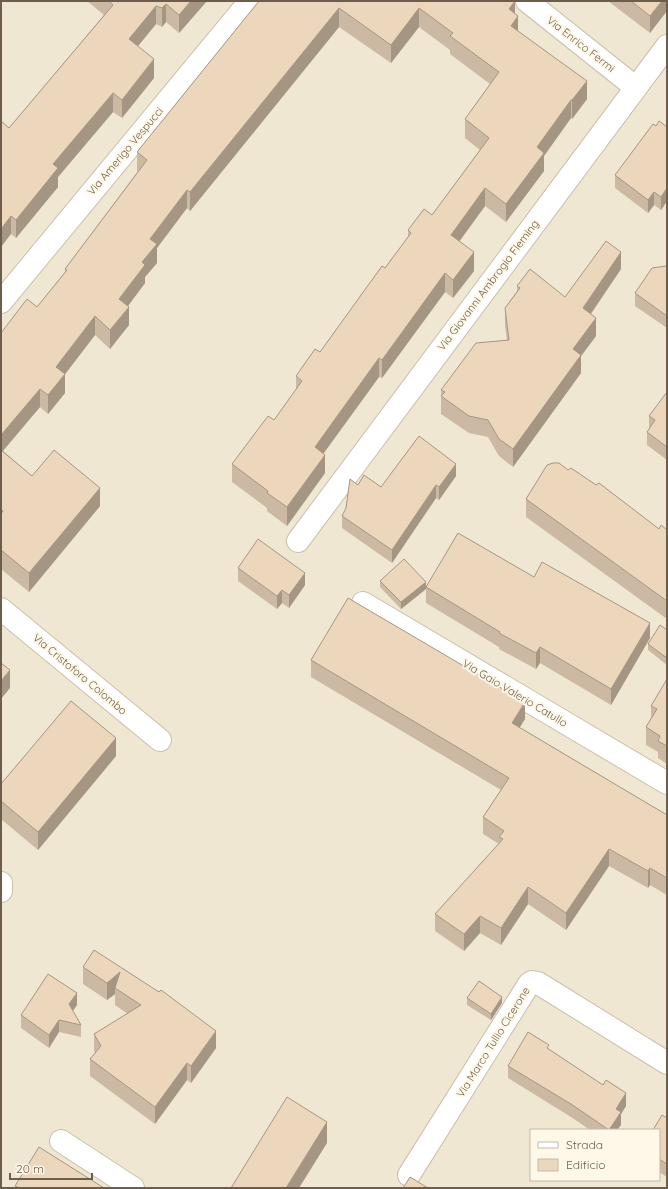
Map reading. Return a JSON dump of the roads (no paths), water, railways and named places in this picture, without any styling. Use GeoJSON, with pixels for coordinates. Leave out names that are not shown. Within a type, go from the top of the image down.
{"type":"FeatureCollection","features":[{"type":"Feature","properties":{"kind":"street","name":"Via Amerigo Vespucci"},"geometry":{"type":"LineString","coordinates":[[1,302],[250,1]]}},
{"type":"Feature","properties":{"kind":"street","name":"Via Enrico Fermi"},"geometry":{"type":"LineString","coordinates":[[527,1],[635,88]]}},
{"type":"Feature","properties":{"kind":"street","name":"Via Giovanni Ambrogio Fleming"},"geometry":{"type":"LineString","coordinates":[[304,533],[667,46]]}},
{"type":"Feature","properties":{"kind":"street","name":"Via Gaio Valerio Catullo"},"geometry":{"type":"LineString","coordinates":[[363,603],[667,783]]}},
{"type":"Feature","properties":{"kind":"street","name":"Via Cristoforo Colombo"},"geometry":{"type":"LineString","coordinates":[[1,609],[160,740]]}},
{"type":"Feature","properties":{"kind":"street"},"geometry":{"type":"LineString","coordinates":[[1,883],[1,891]]}},
{"type":"Feature","properties":{"kind":"street","name":"Via Marco Tullio Cicerone"},"geometry":{"type":"LineString","coordinates":[[409,1175],[525,990],[532,982],[538,983],[667,1063]]}},
{"type":"Feature","properties":{"kind":"street"},"geometry":{"type":"LineString","coordinates":[[61,1141],[133,1188]]}}]}
